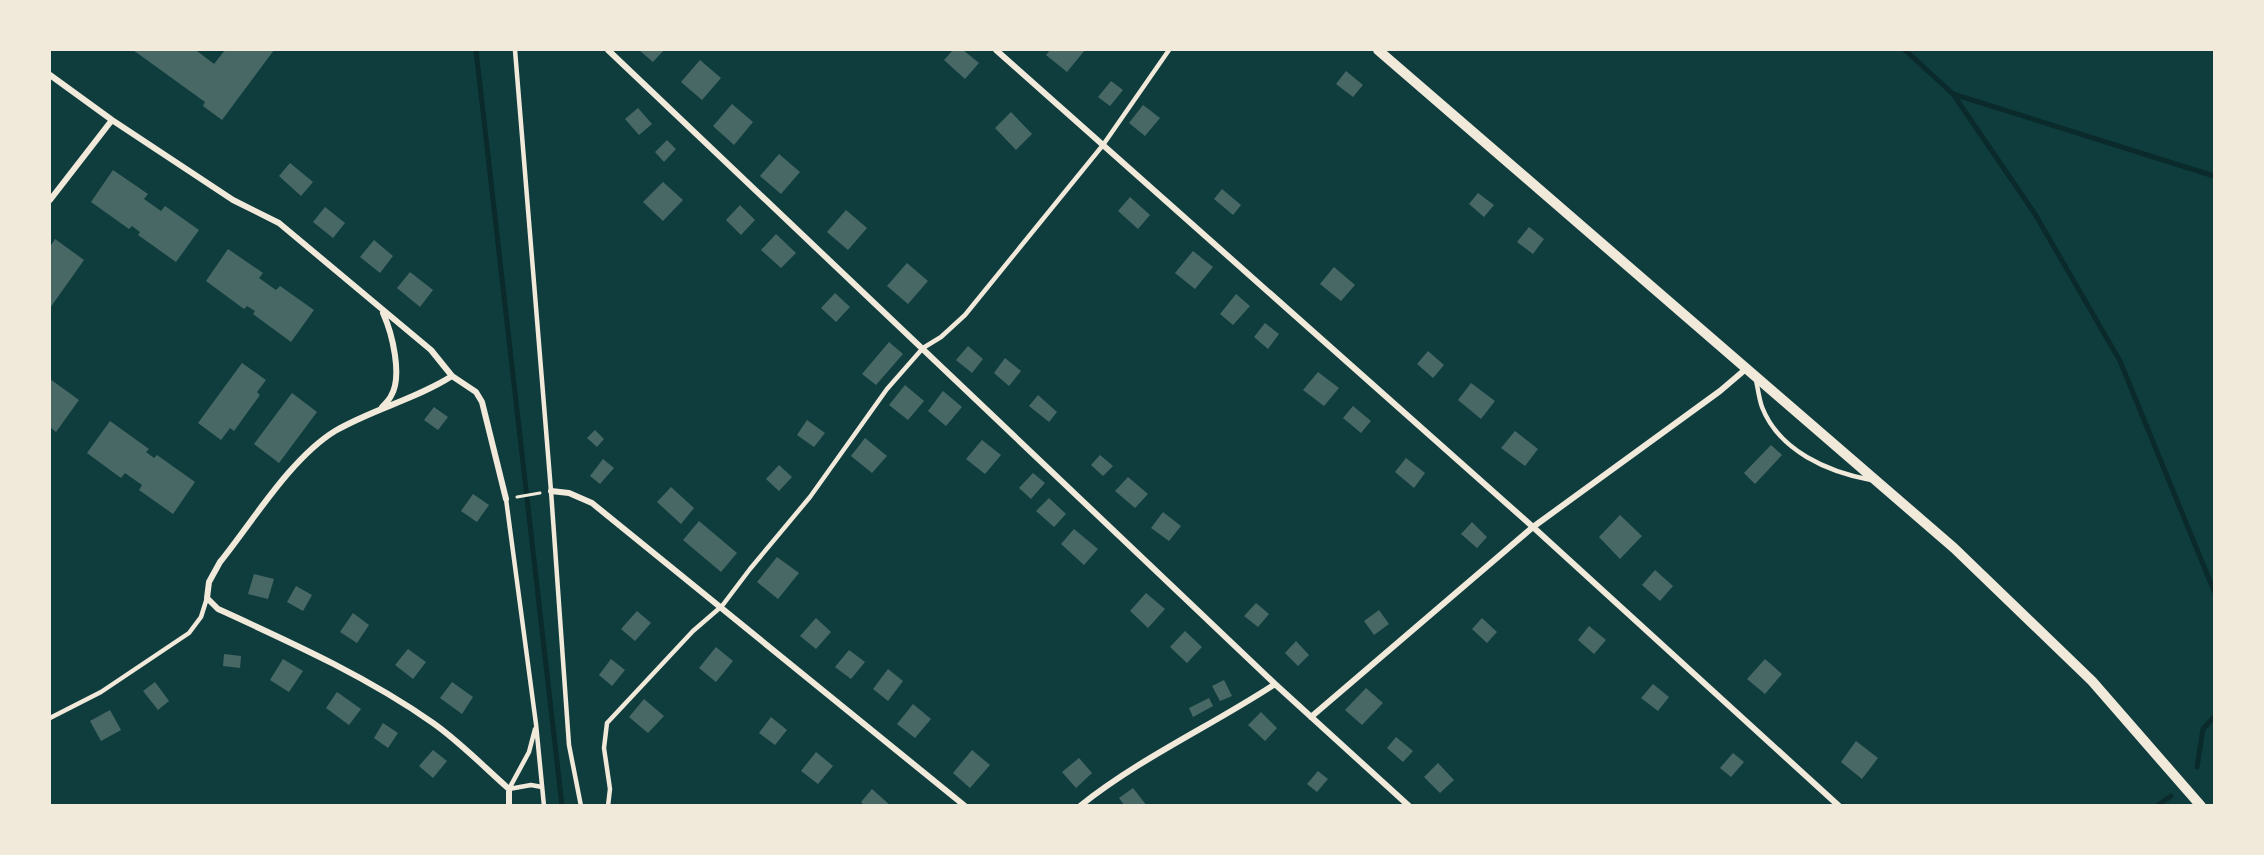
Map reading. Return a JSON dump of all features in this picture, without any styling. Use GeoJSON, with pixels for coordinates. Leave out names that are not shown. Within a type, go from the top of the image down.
{"type":"FeatureCollection","features":[{"type":"Feature","properties":{"kind":"street"},"geometry":{"type":"LineString","coordinates":[[608,50],[1275,684],[1409,806]]}},
{"type":"Feature","properties":{"kind":"street"},"geometry":{"type":"LineString","coordinates":[[996,50],[1533,527],[1839,806]]}},
{"type":"Feature","properties":{"kind":"street"},"geometry":{"type":"LineString","coordinates":[[1378,50],[1954,548],[2092,681],[2201,806]]}},
{"type":"Feature","properties":{"kind":"street"},"geometry":{"type":"LineString","coordinates":[[50,75],[112,120],[233,200],[279,223],[431,350],[452,376],[476,392],[482,402],[506,499]]}},
{"type":"Feature","properties":{"kind":"street"},"geometry":{"type":"LineString","coordinates":[[50,200],[112,120]]}},
{"type":"Feature","properties":{"kind":"street"},"geometry":{"type":"LineString","coordinates":[[381,310],[390,328],[397,380],[392,396],[381,408]]}},
{"type":"Feature","properties":{"kind":"street"},"geometry":{"type":"LineString","coordinates":[[1311,717],[1533,527],[1751,371]]}},
{"type":"Feature","properties":{"kind":"street"},"geometry":{"type":"LineString","coordinates":[[452,376],[434,387],[381,408],[335,431],[307,453],[220,562],[209,582],[207,598],[218,609],[323,657],[365,680],[434,724],[509,789],[509,806]]}},
{"type":"Feature","properties":{"kind":"street"},"geometry":{"type":"LineString","coordinates":[[551,491],[569,493],[592,503],[722,606],[965,806]]}},
{"type":"Feature","properties":{"kind":"street"},"geometry":{"type":"LineString","coordinates":[[1080,806],[1161,750],[1275,684]]}},
{"type":"Feature","properties":{"kind":"lane"},"geometry":{"type":"LineString","coordinates":[[515,50],[569,745],[580,806]]}},
{"type":"Feature","properties":{"kind":"lane"},"geometry":{"type":"LineString","coordinates":[[608,806],[610,789],[604,748],[607,723],[693,631],[722,606],[810,497],[887,389],[923,348],[941,337],[965,315],[1103,145],[1169,50]]}},
{"type":"Feature","properties":{"kind":"lane"},"geometry":{"type":"LineString","coordinates":[[1751,371],[1761,406],[1771,426],[1789,445],[1818,464],[1846,476],[1879,482]]}},
{"type":"Feature","properties":{"kind":"lane"},"geometry":{"type":"LineString","coordinates":[[506,499],[536,724],[544,806]]}},
{"type":"Feature","properties":{"kind":"lane"},"geometry":{"type":"LineString","coordinates":[[50,718],[101,692],[189,633],[201,617],[207,598]]}},
{"type":"Feature","properties":{"kind":"lane"},"geometry":{"type":"LineString","coordinates":[[509,789],[529,752],[536,724]]}},
{"type":"Feature","properties":{"kind":"lane"},"geometry":{"type":"LineString","coordinates":[[509,789],[531,785],[542,787]]}},
{"type":"Feature","properties":{"kind":"path"},"geometry":{"type":"LineString","coordinates":[[519,496],[538,493]]}},
{"type":"Feature","properties":{"kind":"building"},"geometry":{"type":"Polygon","coordinates":[[[133,50],[198,50],[214,64],[225,50],[274,50],[222,120],[203,106],[205,102],[133,50]]]}},
{"type":"Feature","properties":{"kind":"building"},"geometry":{"type":"Polygon","coordinates":[[[639,50],[664,50],[653,62],[639,50]]]}},
{"type":"Feature","properties":{"kind":"building"},"geometry":{"type":"Polygon","coordinates":[[[953,50],[963,50],[979,63],[965,79],[944,60],[953,50]]]}},
{"type":"Feature","properties":{"kind":"building"},"geometry":{"type":"Polygon","coordinates":[[[1050,50],[1085,50],[1067,72],[1046,55],[1050,50]]]}},
{"type":"Feature","properties":{"kind":"building"},"geometry":{"type":"Polygon","coordinates":[[[700,60],[721,78],[702,100],[681,82],[700,60]]]}},
{"type":"Feature","properties":{"kind":"building"},"geometry":{"type":"Polygon","coordinates":[[[1346,71],[1363,85],[1353,97],[1336,84],[1346,71]]]}},
{"type":"Feature","properties":{"kind":"building"},"geometry":{"type":"Polygon","coordinates":[[[1111,81],[1123,90],[1110,106],[1098,97],[1111,81]]]}},
{"type":"Feature","properties":{"kind":"building"},"geometry":{"type":"Polygon","coordinates":[[[732,104],[753,122],[734,145],[713,126],[732,104]]]}},
{"type":"Feature","properties":{"kind":"building"},"geometry":{"type":"Polygon","coordinates":[[[1143,105],[1160,118],[1145,136],[1129,123],[1143,105]]]}},
{"type":"Feature","properties":{"kind":"building"},"geometry":{"type":"Polygon","coordinates":[[[638,108],[652,124],[639,135],[625,119],[638,108]]]}},
{"type":"Feature","properties":{"kind":"building"},"geometry":{"type":"Polygon","coordinates":[[[1011,112],[1032,134],[1016,150],[995,128],[1011,112]]]}},
{"type":"Feature","properties":{"kind":"building"},"geometry":{"type":"Polygon","coordinates":[[[667,140],[676,149],[664,162],[655,152],[667,140]]]}},
{"type":"Feature","properties":{"kind":"building"},"geometry":{"type":"Polygon","coordinates":[[[779,154],[800,172],[781,194],[760,176],[779,154]]]}},
{"type":"Feature","properties":{"kind":"building"},"geometry":{"type":"Polygon","coordinates":[[[290,163],[313,182],[301,196],[279,176],[290,163]]]}},
{"type":"Feature","properties":{"kind":"building"},"geometry":{"type":"Polygon","coordinates":[[[113,170],[148,194],[144,199],[161,211],[165,206],[199,230],[176,262],[138,235],[140,232],[132,226],[129,229],[91,202],[113,170]]]}},
{"type":"Feature","properties":{"kind":"building"},"geometry":{"type":"Polygon","coordinates":[[[663,182],[683,200],[663,221],[643,202],[663,182]]]}},
{"type":"Feature","properties":{"kind":"building"},"geometry":{"type":"Polygon","coordinates":[[[1222,189],[1241,205],[1233,215],[1214,199],[1222,189]]]}},
{"type":"Feature","properties":{"kind":"building"},"geometry":{"type":"Polygon","coordinates":[[[1478,193],[1494,205],[1484,217],[1469,204],[1478,193]]]}},
{"type":"Feature","properties":{"kind":"building"},"geometry":{"type":"Polygon","coordinates":[[[1130,197],[1150,215],[1138,229],[1118,211],[1130,197]]]}},
{"type":"Feature","properties":{"kind":"building"},"geometry":{"type":"Polygon","coordinates":[[[740,205],[755,220],[741,235],[726,220],[740,205]]]}},
{"type":"Feature","properties":{"kind":"building"},"geometry":{"type":"Polygon","coordinates":[[[325,207],[345,223],[333,238],[313,222],[325,207]]]}},
{"type":"Feature","properties":{"kind":"building"},"geometry":{"type":"Polygon","coordinates":[[[846,210],[867,228],[848,250],[827,232],[846,210]]]}},
{"type":"Feature","properties":{"kind":"building"},"geometry":{"type":"Polygon","coordinates":[[[1529,227],[1544,239],[1533,254],[1517,242],[1529,227]]]}},
{"type":"Feature","properties":{"kind":"building"},"geometry":{"type":"Polygon","coordinates":[[[776,234],[796,253],[781,268],[761,250],[776,234]]]}},
{"type":"Feature","properties":{"kind":"building"},"geometry":{"type":"Polygon","coordinates":[[[55,239],[84,260],[50,308],[50,247],[55,239]]]}},
{"type":"Feature","properties":{"kind":"building"},"geometry":{"type":"Polygon","coordinates":[[[374,240],[393,256],[380,273],[360,257],[374,240]]]}},
{"type":"Feature","properties":{"kind":"building"},"geometry":{"type":"Polygon","coordinates":[[[228,249],[263,273],[259,278],[276,290],[280,286],[314,310],[291,342],[253,314],[255,311],[247,306],[244,309],[206,281],[228,249]]]}},
{"type":"Feature","properties":{"kind":"building"},"geometry":{"type":"Polygon","coordinates":[[[1193,251],[1213,267],[1195,289],[1175,273],[1193,251]]]}},
{"type":"Feature","properties":{"kind":"building"},"geometry":{"type":"Polygon","coordinates":[[[907,263],[928,281],[908,304],[887,286],[907,263]]]}},
{"type":"Feature","properties":{"kind":"building"},"geometry":{"type":"Polygon","coordinates":[[[1334,267],[1355,285],[1341,301],[1320,284],[1334,267]]]}},
{"type":"Feature","properties":{"kind":"building"},"geometry":{"type":"Polygon","coordinates":[[[410,272],[433,290],[420,307],[397,288],[410,272]]]}},
{"type":"Feature","properties":{"kind":"building"},"geometry":{"type":"Polygon","coordinates":[[[835,293],[850,307],[836,322],[821,308],[835,293]]]}},
{"type":"Feature","properties":{"kind":"building"},"geometry":{"type":"Polygon","coordinates":[[[1236,294],[1250,306],[1233,325],[1220,314],[1236,294]]]}},
{"type":"Feature","properties":{"kind":"building"},"geometry":{"type":"Polygon","coordinates":[[[1265,323],[1279,334],[1268,349],[1254,337],[1265,323]]]}},
{"type":"Feature","properties":{"kind":"building"},"geometry":{"type":"Polygon","coordinates":[[[889,342],[903,354],[876,385],[862,374],[889,342]]]}},
{"type":"Feature","properties":{"kind":"building"},"geometry":{"type":"Polygon","coordinates":[[[968,346],[983,359],[972,373],[956,360],[968,346]]]}},
{"type":"Feature","properties":{"kind":"building"},"geometry":{"type":"Polygon","coordinates":[[[1428,351],[1444,365],[1433,378],[1417,364],[1428,351]]]}},
{"type":"Feature","properties":{"kind":"building"},"geometry":{"type":"Polygon","coordinates":[[[1005,358],[1021,371],[1009,386],[994,373],[1005,358]]]}},
{"type":"Feature","properties":{"kind":"building"},"geometry":{"type":"Polygon","coordinates":[[[242,363],[266,380],[257,392],[260,395],[234,431],[230,428],[221,440],[198,423],[242,363]]]}},
{"type":"Feature","properties":{"kind":"building"},"geometry":{"type":"Polygon","coordinates":[[[1318,372],[1339,388],[1324,406],[1303,390],[1318,372]]]}},
{"type":"Feature","properties":{"kind":"building"},"geometry":{"type":"Polygon","coordinates":[[[50,379],[79,400],[56,432],[50,427],[50,379]]]}},
{"type":"Feature","properties":{"kind":"building"},"geometry":{"type":"Polygon","coordinates":[[[1471,383],[1495,401],[1481,419],[1458,400],[1471,383]]]}},
{"type":"Feature","properties":{"kind":"building"},"geometry":{"type":"Polygon","coordinates":[[[905,385],[924,401],[908,420],[889,405],[905,385]]]}},
{"type":"Feature","properties":{"kind":"building"},"geometry":{"type":"Polygon","coordinates":[[[943,391],[962,407],[946,426],[928,411],[943,391]]]}},
{"type":"Feature","properties":{"kind":"building"},"geometry":{"type":"Polygon","coordinates":[[[292,393],[317,412],[279,463],[254,444],[292,393]]]}},
{"type":"Feature","properties":{"kind":"building"},"geometry":{"type":"Polygon","coordinates":[[[1038,395],[1057,412],[1049,422],[1029,406],[1038,395]]]}},
{"type":"Feature","properties":{"kind":"building"},"geometry":{"type":"Polygon","coordinates":[[[1353,406],[1371,421],[1361,433],[1343,418],[1353,406]]]}},
{"type":"Feature","properties":{"kind":"building"},"geometry":{"type":"Polygon","coordinates":[[[434,407],[448,417],[438,430],[424,420],[434,407]]]}},
{"type":"Feature","properties":{"kind":"building"},"geometry":{"type":"Polygon","coordinates":[[[807,420],[825,433],[814,447],[797,435],[807,420]]]}},
{"type":"Feature","properties":{"kind":"building"},"geometry":{"type":"Polygon","coordinates":[[[110,421],[149,449],[146,452],[154,458],[157,455],[195,482],[173,514],[139,490],[142,485],[125,473],[121,478],[87,453],[110,421]]]}},
{"type":"Feature","properties":{"kind":"building"},"geometry":{"type":"Polygon","coordinates":[[[595,430],[604,439],[597,447],[587,438],[595,430]]]}},
{"type":"Feature","properties":{"kind":"building"},"geometry":{"type":"Polygon","coordinates":[[[1515,431],[1538,449],[1525,466],[1501,448],[1515,431]]]}},
{"type":"Feature","properties":{"kind":"building"},"geometry":{"type":"Polygon","coordinates":[[[865,438],[887,456],[872,473],[851,456],[865,438]]]}},
{"type":"Feature","properties":{"kind":"building"},"geometry":{"type":"Polygon","coordinates":[[[982,440],[1001,455],[985,474],[966,459],[982,440]]]}},
{"type":"Feature","properties":{"kind":"building"},"geometry":{"type":"Polygon","coordinates":[[[1771,445],[1782,455],[1755,484],[1744,473],[1771,445]]]}},
{"type":"Feature","properties":{"kind":"building"},"geometry":{"type":"Polygon","coordinates":[[[1100,455],[1113,466],[1103,476],[1091,465],[1100,455]]]}},
{"type":"Feature","properties":{"kind":"building"},"geometry":{"type":"Polygon","coordinates":[[[1406,458],[1425,473],[1414,488],[1395,472],[1406,458]]]}},
{"type":"Feature","properties":{"kind":"building"},"geometry":{"type":"Polygon","coordinates":[[[603,459],[614,468],[600,484],[590,476],[603,459]]]}},
{"type":"Feature","properties":{"kind":"building"},"geometry":{"type":"Polygon","coordinates":[[[779,465],[792,477],[779,491],[766,479],[779,465]]]}},
{"type":"Feature","properties":{"kind":"building"},"geometry":{"type":"Polygon","coordinates":[[[1033,473],[1045,483],[1031,499],[1019,488],[1033,473]]]}},
{"type":"Feature","properties":{"kind":"building"},"geometry":{"type":"Polygon","coordinates":[[[1128,477],[1148,494],[1135,508],[1115,491],[1128,477]]]}},
{"type":"Feature","properties":{"kind":"building"},"geometry":{"type":"Polygon","coordinates":[[[671,487],[694,508],[681,524],[657,502],[671,487]]]}},
{"type":"Feature","properties":{"kind":"building"},"geometry":{"type":"Polygon","coordinates":[[[473,494],[489,505],[477,522],[461,511],[473,494]]]}},
{"type":"Feature","properties":{"kind":"building"},"geometry":{"type":"Polygon","coordinates":[[[1049,498],[1066,514],[1054,527],[1036,511],[1049,498]]]}},
{"type":"Feature","properties":{"kind":"building"},"geometry":{"type":"Polygon","coordinates":[[[1163,512],[1181,526],[1169,541],[1151,528],[1163,512]]]}},
{"type":"Feature","properties":{"kind":"building"},"geometry":{"type":"Polygon","coordinates":[[[1620,515],[1642,536],[1620,559],[1599,537],[1620,515]]]}},
{"type":"Feature","properties":{"kind":"building"},"geometry":{"type":"Polygon","coordinates":[[[699,521],[737,553],[721,572],[683,540],[699,521]]]}},
{"type":"Feature","properties":{"kind":"building"},"geometry":{"type":"Polygon","coordinates":[[[1472,522],[1487,537],[1477,548],[1461,534],[1472,522]]]}},
{"type":"Feature","properties":{"kind":"building"},"geometry":{"type":"Polygon","coordinates":[[[1074,529],[1098,549],[1084,565],[1061,544],[1074,529]]]}},
{"type":"Feature","properties":{"kind":"building"},"geometry":{"type":"Polygon","coordinates":[[[777,557],[799,573],[778,599],[757,582],[777,557]]]}},
{"type":"Feature","properties":{"kind":"building"},"geometry":{"type":"Polygon","coordinates":[[[1655,570],[1673,586],[1660,601],[1642,585],[1655,570]]]}},
{"type":"Feature","properties":{"kind":"building"},"geometry":{"type":"Polygon","coordinates":[[[254,574],[274,579],[268,599],[248,594],[254,574]]]}},
{"type":"Feature","properties":{"kind":"building"},"geometry":{"type":"Polygon","coordinates":[[[296,586],[312,595],[303,611],[287,602],[296,586]]]}},
{"type":"Feature","properties":{"kind":"building"},"geometry":{"type":"Polygon","coordinates":[[[1146,593],[1165,609],[1148,628],[1130,611],[1146,593]]]}},
{"type":"Feature","properties":{"kind":"building"},"geometry":{"type":"Polygon","coordinates":[[[1256,603],[1269,614],[1258,627],[1244,616],[1256,603]]]}},
{"type":"Feature","properties":{"kind":"building"},"geometry":{"type":"Polygon","coordinates":[[[1379,610],[1389,624],[1374,635],[1364,621],[1379,610]]]}},
{"type":"Feature","properties":{"kind":"building"},"geometry":{"type":"Polygon","coordinates":[[[637,611],[651,623],[635,641],[621,629],[637,611]]]}},
{"type":"Feature","properties":{"kind":"building"},"geometry":{"type":"Polygon","coordinates":[[[353,613],[369,625],[357,643],[340,632],[353,613]]]}},
{"type":"Feature","properties":{"kind":"building"},"geometry":{"type":"Polygon","coordinates":[[[816,618],[831,632],[816,649],[800,636],[816,618]]]}},
{"type":"Feature","properties":{"kind":"building"},"geometry":{"type":"Polygon","coordinates":[[[1482,618],[1497,632],[1487,643],[1472,629],[1482,618]]]}},
{"type":"Feature","properties":{"kind":"building"},"geometry":{"type":"Polygon","coordinates":[[[1589,626],[1606,640],[1594,654],[1578,640],[1589,626]]]}},
{"type":"Feature","properties":{"kind":"building"},"geometry":{"type":"Polygon","coordinates":[[[1185,631],[1202,647],[1187,663],[1170,647],[1185,631]]]}},
{"type":"Feature","properties":{"kind":"building"},"geometry":{"type":"Polygon","coordinates":[[[1296,641],[1309,655],[1298,666],[1285,653],[1296,641]]]}},
{"type":"Feature","properties":{"kind":"building"},"geometry":{"type":"Polygon","coordinates":[[[716,647],[733,661],[716,682],[699,668],[716,647]]]}},
{"type":"Feature","properties":{"kind":"building"},"geometry":{"type":"Polygon","coordinates":[[[408,649],[426,662],[413,679],[395,665],[408,649]]]}},
{"type":"Feature","properties":{"kind":"building"},"geometry":{"type":"Polygon","coordinates":[[[849,650],[865,662],[851,679],[835,667],[849,650]]]}},
{"type":"Feature","properties":{"kind":"building"},"geometry":{"type":"Polygon","coordinates":[[[224,654],[241,656],[240,668],[223,666],[224,654]]]}},
{"type":"Feature","properties":{"kind":"building"},"geometry":{"type":"Polygon","coordinates":[[[283,659],[303,671],[289,692],[270,680],[283,659]]]}},
{"type":"Feature","properties":{"kind":"building"},"geometry":{"type":"Polygon","coordinates":[[[611,659],[625,670],[612,686],[599,675],[611,659]]]}},
{"type":"Feature","properties":{"kind":"building"},"geometry":{"type":"Polygon","coordinates":[[[1765,659],[1782,674],[1765,694],[1747,679],[1765,659]]]}},
{"type":"Feature","properties":{"kind":"building"},"geometry":{"type":"Polygon","coordinates":[[[888,669],[903,681],[888,701],[873,689],[888,669]]]}},
{"type":"Feature","properties":{"kind":"building"},"geometry":{"type":"Polygon","coordinates":[[[1224,680],[1232,696],[1220,701],[1212,686],[1224,680]]]}},
{"type":"Feature","properties":{"kind":"building"},"geometry":{"type":"Polygon","coordinates":[[[155,682],[169,701],[158,710],[143,691],[155,682]]]}},
{"type":"Feature","properties":{"kind":"building"},"geometry":{"type":"Polygon","coordinates":[[[452,682],[473,697],[462,714],[440,698],[452,682]]]}},
{"type":"Feature","properties":{"kind":"building"},"geometry":{"type":"Polygon","coordinates":[[[1653,684],[1669,697],[1658,711],[1641,698],[1653,684]]]}},
{"type":"Feature","properties":{"kind":"building"},"geometry":{"type":"Polygon","coordinates":[[[1366,688],[1383,703],[1362,725],[1345,710],[1366,688]]]}},
{"type":"Feature","properties":{"kind":"building"},"geometry":{"type":"Polygon","coordinates":[[[337,692],[361,709],[349,725],[326,708],[337,692]]]}},
{"type":"Feature","properties":{"kind":"building"},"geometry":{"type":"Polygon","coordinates":[[[1209,698],[1213,706],[1193,717],[1189,708],[1209,698]]]}},
{"type":"Feature","properties":{"kind":"building"},"geometry":{"type":"Polygon","coordinates":[[[644,699],[664,716],[648,733],[629,717],[644,699]]]}},
{"type":"Feature","properties":{"kind":"building"},"geometry":{"type":"Polygon","coordinates":[[[913,704],[931,719],[915,738],[897,724],[913,704]]]}},
{"type":"Feature","properties":{"kind":"building"},"geometry":{"type":"Polygon","coordinates":[[[110,710],[121,730],[101,741],[90,721],[110,710]]]}},
{"type":"Feature","properties":{"kind":"building"},"geometry":{"type":"Polygon","coordinates":[[[1261,712],[1277,728],[1265,741],[1248,725],[1261,712]]]}},
{"type":"Feature","properties":{"kind":"building"},"geometry":{"type":"Polygon","coordinates":[[[771,717],[787,730],[775,745],[759,733],[771,717]]]}},
{"type":"Feature","properties":{"kind":"building"},"geometry":{"type":"Polygon","coordinates":[[[383,723],[398,733],[388,748],[374,738],[383,723]]]}},
{"type":"Feature","properties":{"kind":"building"},"geometry":{"type":"Polygon","coordinates":[[[1396,737],[1413,751],[1403,762],[1387,748],[1396,737]]]}},
{"type":"Feature","properties":{"kind":"building"},"geometry":{"type":"Polygon","coordinates":[[[1856,741],[1878,758],[1862,779],[1841,762],[1856,741]]]}},
{"type":"Feature","properties":{"kind":"building"},"geometry":{"type":"Polygon","coordinates":[[[433,750],[447,761],[433,778],[419,766],[433,750]]]}},
{"type":"Feature","properties":{"kind":"building"},"geometry":{"type":"Polygon","coordinates":[[[972,750],[990,765],[970,788],[953,773],[972,750]]]}},
{"type":"Feature","properties":{"kind":"building"},"geometry":{"type":"Polygon","coordinates":[[[816,752],[833,766],[818,784],[801,771],[816,752]]]}},
{"type":"Feature","properties":{"kind":"building"},"geometry":{"type":"Polygon","coordinates":[[[1733,753],[1744,762],[1731,777],[1720,768],[1733,753]]]}},
{"type":"Feature","properties":{"kind":"building"},"geometry":{"type":"Polygon","coordinates":[[[1079,758],[1092,773],[1076,788],[1062,772],[1079,758]]]}},
{"type":"Feature","properties":{"kind":"building"},"geometry":{"type":"Polygon","coordinates":[[[1438,763],[1454,780],[1440,793],[1424,777],[1438,763]]]}},
{"type":"Feature","properties":{"kind":"building"},"geometry":{"type":"Polygon","coordinates":[[[1318,771],[1328,779],[1317,792],[1307,784],[1318,771]]]}},
{"type":"Feature","properties":{"kind":"building"},"geometry":{"type":"Polygon","coordinates":[[[1133,788],[1147,806],[1125,806],[1119,798],[1133,788]]]}},
{"type":"Feature","properties":{"kind":"building"},"geometry":{"type":"Polygon","coordinates":[[[872,789],[891,806],[865,806],[861,802],[872,789]]]}},
{"type":"Feature","properties":{"kind":"waterway"},"geometry":{"type":"LineString","coordinates":[[476,50],[562,806]]}},
{"type":"Feature","properties":{"kind":"waterway"},"geometry":{"type":"LineString","coordinates":[[1905,50],[1953,94],[2214,176]]}},
{"type":"Feature","properties":{"kind":"waterway"},"geometry":{"type":"LineString","coordinates":[[1953,94],[2035,214],[2120,361],[2214,591]]}},
{"type":"Feature","properties":{"kind":"waterway"},"geometry":{"type":"LineString","coordinates":[[2197,767],[2203,729],[2214,717]]}},
{"type":"Feature","properties":{"kind":"waterway"},"geometry":{"type":"LineString","coordinates":[[2157,806],[2171,796]]}}]}
